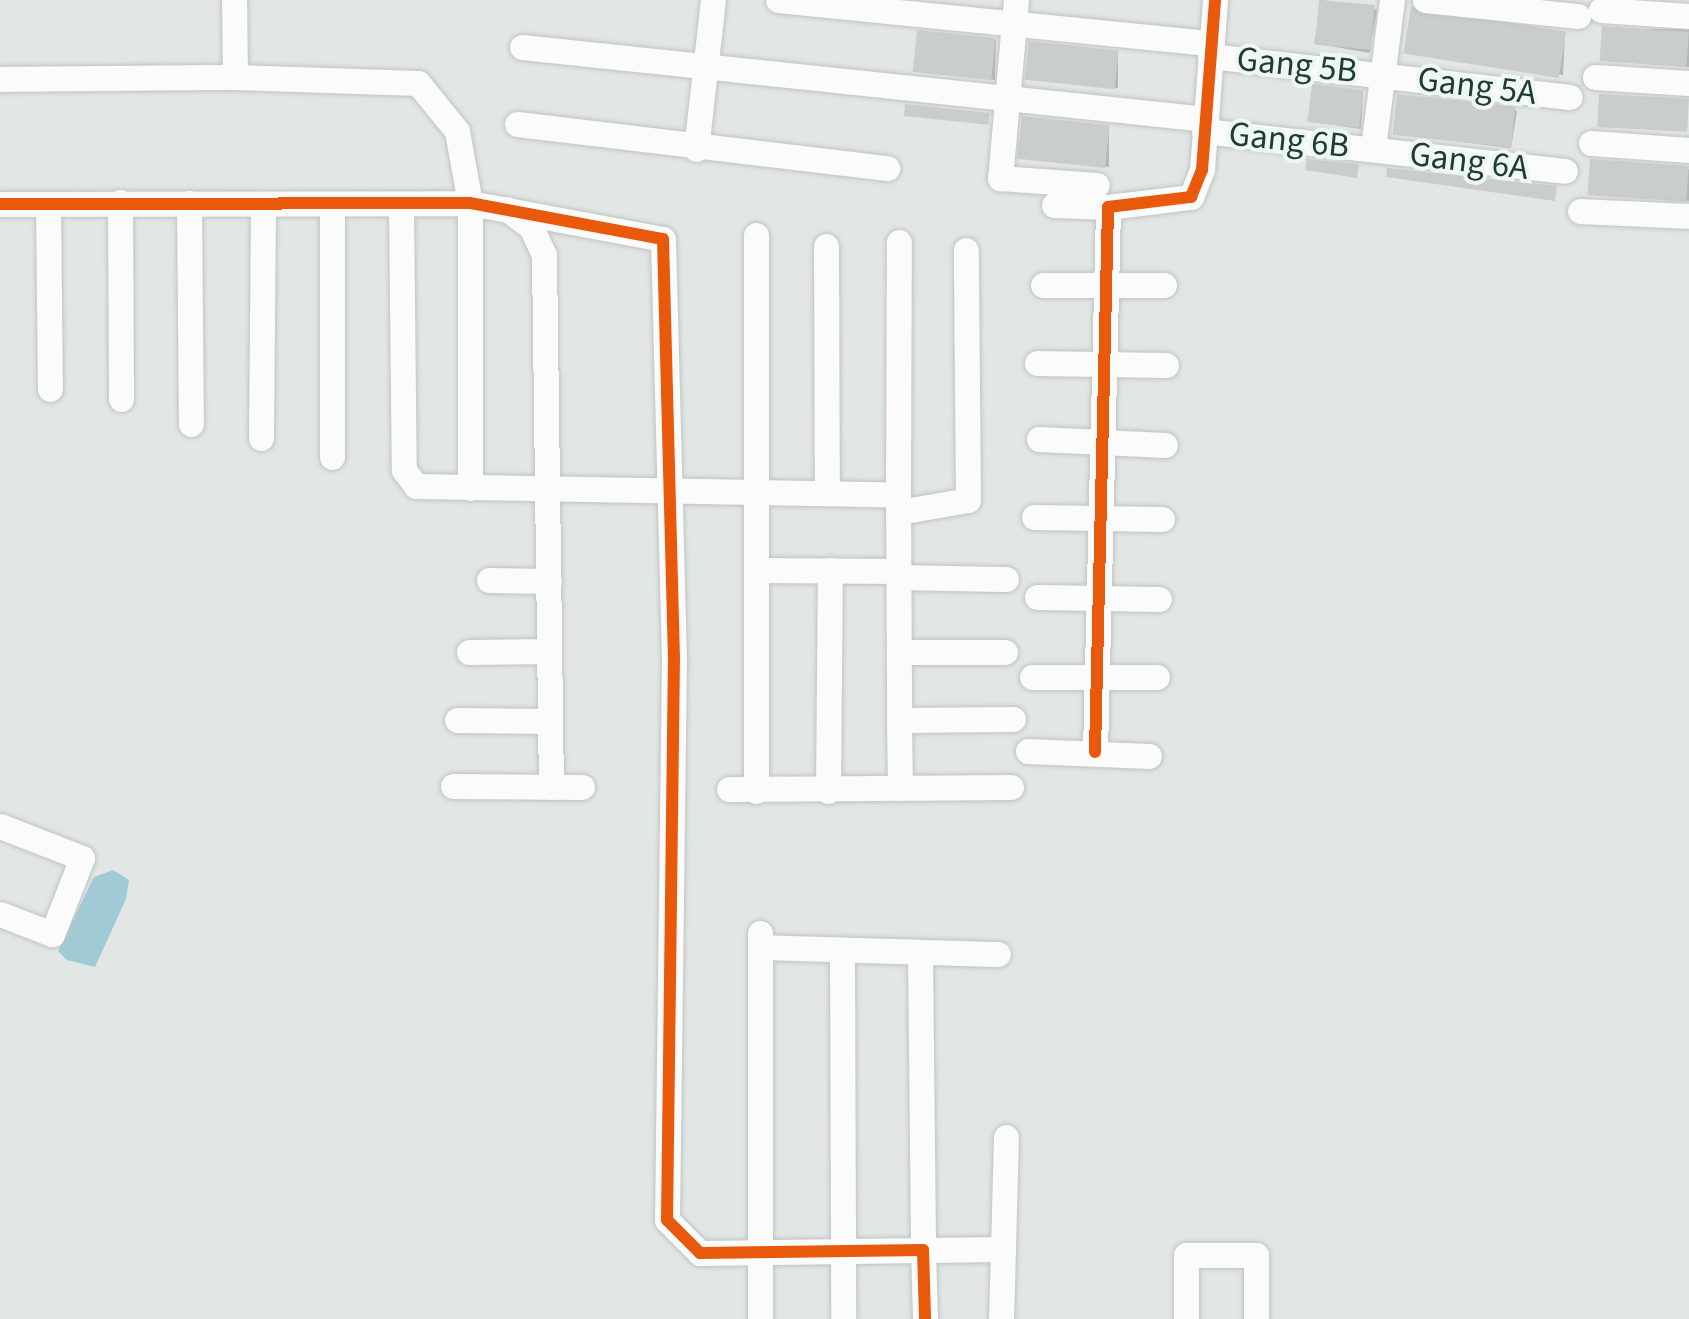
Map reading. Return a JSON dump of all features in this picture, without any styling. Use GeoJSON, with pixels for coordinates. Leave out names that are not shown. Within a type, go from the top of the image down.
{"type":"FeatureCollection","features":[{"type":"Feature","properties":{"kind":"street"},"geometry":{"type":"LineString","coordinates":[[234,0],[235,77]]}},
{"type":"Feature","properties":{"kind":"street"},"geometry":{"type":"LineString","coordinates":[[696,148],[713,0]]}},
{"type":"Feature","properties":{"kind":"street","name":"Gang 5B"},"geometry":{"type":"LineString","coordinates":[[778,0],[1015,11],[1211,50],[1383,74]]}},
{"type":"Feature","properties":{"kind":"street"},"geometry":{"type":"LineString","coordinates":[[1015,11],[1000,178],[1102,196],[1191,197],[1205,125],[1215,0]]}},
{"type":"Feature","properties":{"kind":"street"},"geometry":{"type":"LineString","coordinates":[[1374,148],[1392,0]]}},
{"type":"Feature","properties":{"kind":"street"},"geometry":{"type":"LineString","coordinates":[[1425,0],[1689,16]]}},
{"type":"Feature","properties":{"kind":"street","name":"Gang 6B"},"geometry":{"type":"LineString","coordinates":[[522,47],[1006,99],[1374,148]]}},
{"type":"Feature","properties":{"kind":"street","name":"Gang 5A"},"geometry":{"type":"LineString","coordinates":[[1383,74],[1570,97]]}},
{"type":"Feature","properties":{"kind":"street"},"geometry":{"type":"LineString","coordinates":[[1594,76],[1689,83]]}},
{"type":"Feature","properties":{"kind":"street"},"geometry":{"type":"LineString","coordinates":[[0,79],[235,77],[418,82],[458,131],[470,204],[470,488]]}},
{"type":"Feature","properties":{"kind":"street"},"geometry":{"type":"LineString","coordinates":[[518,124],[887,168]]}},
{"type":"Feature","properties":{"kind":"street"},"geometry":{"type":"LineString","coordinates":[[1591,143],[1689,150]]}},
{"type":"Feature","properties":{"kind":"street","name":"Gang 6A"},"geometry":{"type":"LineString","coordinates":[[1374,148],[1565,171]]}},
{"type":"Feature","properties":{"kind":"street"},"geometry":{"type":"LineString","coordinates":[[1054,205],[1102,196]]}},
{"type":"Feature","properties":{"kind":"street"},"geometry":{"type":"LineString","coordinates":[[1095,752],[1106,284],[1102,196]]}},
{"type":"Feature","properties":{"kind":"street"},"geometry":{"type":"LineString","coordinates":[[120,202],[121,398]]}},
{"type":"Feature","properties":{"kind":"street"},"geometry":{"type":"LineString","coordinates":[[190,203],[192,424]]}},
{"type":"Feature","properties":{"kind":"street"},"geometry":{"type":"LineString","coordinates":[[0,204],[470,204],[663,239],[672,492],[666,1220],[700,1254],[1003,1249]]}},
{"type":"Feature","properties":{"kind":"street"},"geometry":{"type":"LineString","coordinates":[[48,204],[50,389]]}},
{"type":"Feature","properties":{"kind":"street"},"geometry":{"type":"LineString","coordinates":[[332,205],[332,457]]}},
{"type":"Feature","properties":{"kind":"street"},"geometry":{"type":"LineString","coordinates":[[401,205],[404,470],[416,486],[827,492],[898,503],[968,500],[966,250]]}},
{"type":"Feature","properties":{"kind":"street"},"geometry":{"type":"LineString","coordinates":[[261,438],[263,206]]}},
{"type":"Feature","properties":{"kind":"street"},"geometry":{"type":"LineString","coordinates":[[507,209],[531,226],[544,255],[550,787]]}},
{"type":"Feature","properties":{"kind":"street"},"geometry":{"type":"LineString","coordinates":[[1580,212],[1689,216]]}},
{"type":"Feature","properties":{"kind":"street"},"geometry":{"type":"LineString","coordinates":[[756,235],[757,570],[742,790],[1011,787]]}},
{"type":"Feature","properties":{"kind":"street"},"geometry":{"type":"LineString","coordinates":[[899,242],[900,788]]}},
{"type":"Feature","properties":{"kind":"street"},"geometry":{"type":"LineString","coordinates":[[826,246],[827,492]]}},
{"type":"Feature","properties":{"kind":"street"},"geometry":{"type":"LineString","coordinates":[[1042,286],[1164,285]]}},
{"type":"Feature","properties":{"kind":"street"},"geometry":{"type":"LineString","coordinates":[[1037,363],[1166,365]]}},
{"type":"Feature","properties":{"kind":"street"},"geometry":{"type":"LineString","coordinates":[[1039,439],[1166,445]]}},
{"type":"Feature","properties":{"kind":"street"},"geometry":{"type":"LineString","coordinates":[[1034,517],[1162,519]]}},
{"type":"Feature","properties":{"kind":"street"},"geometry":{"type":"LineString","coordinates":[[757,570],[1006,579]]}},
{"type":"Feature","properties":{"kind":"street"},"geometry":{"type":"LineString","coordinates":[[828,790],[830,570]]}},
{"type":"Feature","properties":{"kind":"street"},"geometry":{"type":"LineString","coordinates":[[489,580],[548,581]]}},
{"type":"Feature","properties":{"kind":"street"},"geometry":{"type":"LineString","coordinates":[[1037,597],[1159,599]]}},
{"type":"Feature","properties":{"kind":"street"},"geometry":{"type":"LineString","coordinates":[[469,652],[549,651]]}},
{"type":"Feature","properties":{"kind":"street"},"geometry":{"type":"LineString","coordinates":[[899,652],[1005,652]]}},
{"type":"Feature","properties":{"kind":"street"},"geometry":{"type":"LineString","coordinates":[[1032,676],[1157,677]]}},
{"type":"Feature","properties":{"kind":"street"},"geometry":{"type":"LineString","coordinates":[[899,720],[1013,719]]}},
{"type":"Feature","properties":{"kind":"street"},"geometry":{"type":"LineString","coordinates":[[458,720],[550,721]]}},
{"type":"Feature","properties":{"kind":"street"},"geometry":{"type":"LineString","coordinates":[[1028,751],[1149,756]]}},
{"type":"Feature","properties":{"kind":"street"},"geometry":{"type":"LineString","coordinates":[[453,786],[582,787]]}},
{"type":"Feature","properties":{"kind":"street"},"geometry":{"type":"LineString","coordinates":[[0,826],[82,858],[52,934],[0,914]]}},
{"type":"Feature","properties":{"kind":"street"},"geometry":{"type":"LineString","coordinates":[[760,1319],[760,940],[842,954],[998,954]]}},
{"type":"Feature","properties":{"kind":"street"},"geometry":{"type":"LineString","coordinates":[[842,954],[842,1319]]}},
{"type":"Feature","properties":{"kind":"street"},"geometry":{"type":"LineString","coordinates":[[920,954],[924,1319]]}},
{"type":"Feature","properties":{"kind":"street"},"geometry":{"type":"LineString","coordinates":[[1002,1319],[1006,1137]]}},
{"type":"Feature","properties":{"kind":"street"},"geometry":{"type":"LineString","coordinates":[[1186,1319],[1186,1255],[1256,1254],[1256,1319]]}},
{"type":"Feature","properties":{"kind":"water"},"geometry":{"type":"Polygon","coordinates":[[[113,870],[129,880],[126,899],[95,967],[67,960],[58,951],[94,877],[113,870]]]}},
{"type":"Feature","properties":{"kind":"building"},"geometry":{"type":"Polygon","coordinates":[[[1319,0],[1375,5],[1371,50],[1315,45],[1319,0]]]}},
{"type":"Feature","properties":{"kind":"building"},"geometry":{"type":"Polygon","coordinates":[[[1411,7],[1566,32],[1559,78],[1404,53],[1411,7]]]}},
{"type":"Feature","properties":{"kind":"building"},"geometry":{"type":"Polygon","coordinates":[[[1602,26],[1689,32],[1686,67],[1600,61],[1602,26]]]}},
{"type":"Feature","properties":{"kind":"building"},"geometry":{"type":"Polygon","coordinates":[[[917,30],[996,38],[991,80],[913,72],[917,30]]]}},
{"type":"Feature","properties":{"kind":"building"},"geometry":{"type":"Polygon","coordinates":[[[1029,41],[1119,50],[1114,89],[1025,80],[1029,41]]]}},
{"type":"Feature","properties":{"kind":"building"},"geometry":{"type":"Polygon","coordinates":[[[1312,84],[1364,90],[1359,128],[1307,122],[1312,84]]]}},
{"type":"Feature","properties":{"kind":"building"},"geometry":{"type":"Polygon","coordinates":[[[1397,94],[1515,106],[1511,147],[1393,135],[1397,94]]]}},
{"type":"Feature","properties":{"kind":"building"},"geometry":{"type":"Polygon","coordinates":[[[1599,94],[1689,99],[1687,132],[1597,127],[1599,94]]]}},
{"type":"Feature","properties":{"kind":"building"},"geometry":{"type":"Polygon","coordinates":[[[905,104],[990,113],[988,125],[904,116],[905,104]]]}},
{"type":"Feature","properties":{"kind":"building"},"geometry":{"type":"Polygon","coordinates":[[[1022,116],[1110,125],[1105,168],[1018,159],[1022,116]]]}},
{"type":"Feature","properties":{"kind":"building"},"geometry":{"type":"Polygon","coordinates":[[[1307,159],[1359,164],[1357,178],[1305,170],[1307,159]]]}},
{"type":"Feature","properties":{"kind":"building"},"geometry":{"type":"Polygon","coordinates":[[[1590,159],[1689,166],[1686,202],[1587,195],[1590,159]]]}},
{"type":"Feature","properties":{"kind":"building"},"geometry":{"type":"Polygon","coordinates":[[[1387,168],[1557,186],[1555,201],[1386,177],[1387,168]]]}},
{"type":"Feature","properties":{"kind":"cycle path"},"geometry":{"type":"LineString","coordinates":[[1095,752],[1108,207],[1191,197],[1202,170],[1215,0]]}},
{"type":"Feature","properties":{"kind":"cycle path"},"geometry":{"type":"LineString","coordinates":[[0,204],[470,203],[663,239],[674,657],[667,1220],[700,1253],[923,1250],[925,1319]]}}]}
